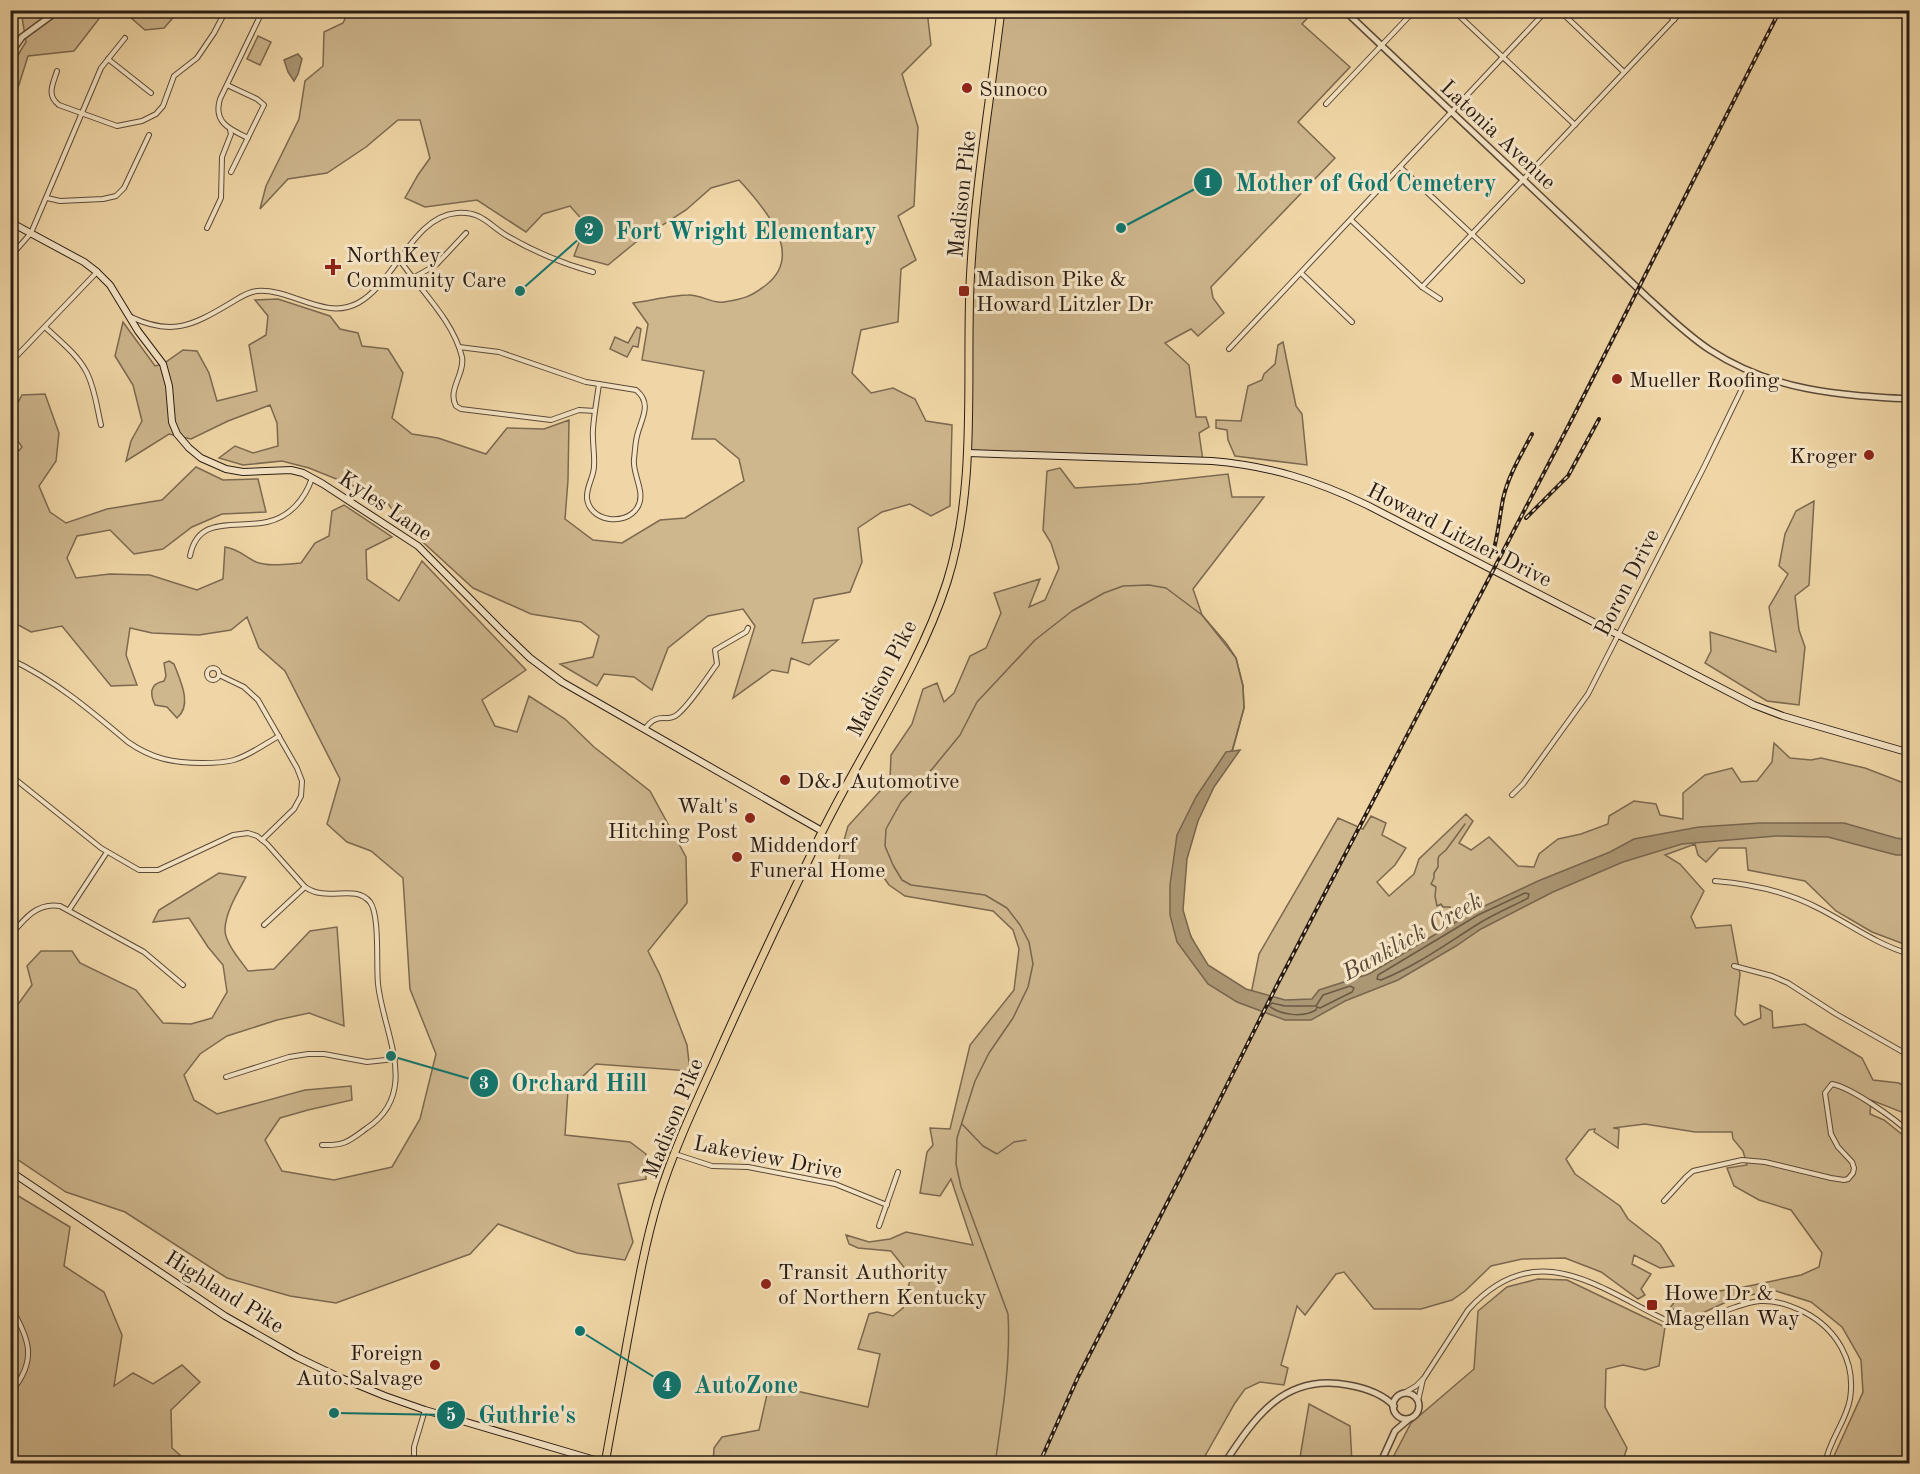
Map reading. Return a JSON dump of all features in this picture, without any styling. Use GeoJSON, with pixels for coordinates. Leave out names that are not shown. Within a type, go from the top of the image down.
{"type":"FeatureCollection","features":[{"type":"Feature","properties":{"kind":"main road","name":"Madison Pike"},"geometry":{"type":"LineString","coordinates":[[606,1463],[644,1253],[660,1195],[675,1154],[746,989],[822,831],[911,666],[946,584],[959,533],[968,453],[973,253],[980,171],[1001,10]]}},
{"type":"Feature","properties":{"kind":"main road","name":"Kyles Lane"},"geometry":{"type":"LineString","coordinates":[[10,222],[84,262],[116,292],[138,331],[163,364],[169,386],[172,422],[177,434],[189,448],[207,461],[226,469],[243,472],[291,470],[313,478],[418,546],[503,632],[545,670],[571,688],[822,831]]}},
{"type":"Feature","properties":{"kind":"main road","name":"Howard Litzler Drive"},"geometry":{"type":"LineString","coordinates":[[968,453],[1212,461],[1242,464],[1292,474],[1317,482],[1367,505],[1754,705],[1910,753]]}},
{"type":"Feature","properties":{"kind":"main road","name":"Highland Pike"},"geometry":{"type":"LineString","coordinates":[[10,1171],[253,1333],[340,1378],[425,1410],[606,1463]]}},
{"type":"Feature","properties":{"kind":"street"},"geometry":{"type":"LineString","coordinates":[[10,54],[22,37],[59,10]]}},
{"type":"Feature","properties":{"kind":"street"},"geometry":{"type":"LineString","coordinates":[[57,71],[51,92],[59,105],[117,126],[142,121],[156,114],[163,106],[174,76],[197,58],[226,10]]}},
{"type":"Feature","properties":{"kind":"street"},"geometry":{"type":"LineString","coordinates":[[248,138],[230,130],[221,119],[218,108],[263,10]]}},
{"type":"Feature","properties":{"kind":"street","name":"Latonia Avenue"},"geometry":{"type":"LineString","coordinates":[[1344,10],[1631,282],[1700,344],[1750,372],[1791,386],[1838,394],[1910,399]]}},
{"type":"Feature","properties":{"kind":"street"},"geometry":{"type":"LineString","coordinates":[[1326,104],[1415,10]]}},
{"type":"Feature","properties":{"kind":"street"},"geometry":{"type":"LineString","coordinates":[[1454,10],[1575,125]]}},
{"type":"Feature","properties":{"kind":"street"},"geometry":{"type":"LineString","coordinates":[[1229,350],[1548,10]]}},
{"type":"Feature","properties":{"kind":"street"},"geometry":{"type":"LineString","coordinates":[[1559,10],[1624,72]]}},
{"type":"Feature","properties":{"kind":"street"},"geometry":{"type":"LineString","coordinates":[[1664,10],[1674,20]]}},
{"type":"Feature","properties":{"kind":"street"},"geometry":{"type":"LineString","coordinates":[[1422,287],[1683,10]]}},
{"type":"Feature","properties":{"kind":"street"},"geometry":{"type":"LineString","coordinates":[[10,257],[31,233],[101,68],[125,38]]}},
{"type":"Feature","properties":{"kind":"street"},"geometry":{"type":"LineString","coordinates":[[108,59],[151,93]]}},
{"type":"Feature","properties":{"kind":"street"},"geometry":{"type":"LineString","coordinates":[[227,85],[257,99],[264,106],[231,172]]}},
{"type":"Feature","properties":{"kind":"street"},"geometry":{"type":"LineString","coordinates":[[207,228],[221,198],[222,157],[231,134],[230,130]]}},
{"type":"Feature","properties":{"kind":"street"},"geometry":{"type":"LineString","coordinates":[[47,198],[60,201],[103,199],[116,196],[124,188],[149,135]]}},
{"type":"Feature","properties":{"kind":"street"},"geometry":{"type":"LineString","coordinates":[[1400,167],[1522,281]]}},
{"type":"Feature","properties":{"kind":"street"},"geometry":{"type":"LineString","coordinates":[[130,317],[152,326],[183,326],[206,317],[247,292],[266,291],[327,308],[349,307],[365,299],[430,225],[450,214],[469,213],[484,218],[508,237],[558,260],[593,272]]}},
{"type":"Feature","properties":{"kind":"street"},"geometry":{"type":"LineString","coordinates":[[1351,220],[1422,287],[1440,299]]}},
{"type":"Feature","properties":{"kind":"street"},"geometry":{"type":"LineString","coordinates":[[413,278],[436,265],[466,233]]}},
{"type":"Feature","properties":{"kind":"street"},"geometry":{"type":"LineString","coordinates":[[399,259],[444,320],[459,347],[462,366],[456,379],[453,402],[461,409],[551,420],[579,410],[595,411]]}},
{"type":"Feature","properties":{"kind":"street"},"geometry":{"type":"LineString","coordinates":[[10,363],[97,272]]}},
{"type":"Feature","properties":{"kind":"street"},"geometry":{"type":"LineString","coordinates":[[1301,273],[1352,322]]}},
{"type":"Feature","properties":{"kind":"street"},"geometry":{"type":"LineString","coordinates":[[45,327],[84,367],[92,385],[101,425]]}},
{"type":"Feature","properties":{"kind":"street"},"geometry":{"type":"LineString","coordinates":[[459,347],[499,352],[586,382],[599,384],[636,390],[645,402],[646,410],[638,434],[633,465],[640,490],[640,502],[632,513],[620,519],[599,515],[593,511],[588,501],[588,489],[594,469],[593,429],[599,384]]}},
{"type":"Feature","properties":{"kind":"street","name":"Boron Drive"},"geometry":{"type":"LineString","coordinates":[[1512,795],[1523,784],[1584,701],[1750,372]]}},
{"type":"Feature","properties":{"kind":"street"},"geometry":{"type":"LineString","coordinates":[[190,555],[196,538],[210,528],[268,522],[285,514],[305,496],[313,478]]}},
{"type":"Feature","properties":{"kind":"street"},"geometry":{"type":"LineString","coordinates":[[645,730],[654,720],[670,718],[680,713],[717,664],[715,650],[746,632],[748,628]]}},
{"type":"Feature","properties":{"kind":"street"},"geometry":{"type":"LineString","coordinates":[[10,659],[62,688],[128,742],[146,754],[162,760],[188,763],[225,762],[243,757],[279,736]]}},
{"type":"Feature","properties":{"kind":"street"},"geometry":{"type":"LineString","coordinates":[[219,675],[237,683],[254,696],[300,775],[302,790],[299,801],[294,809],[262,840]]}},
{"type":"Feature","properties":{"kind":"street"},"geometry":{"type":"LineString","coordinates":[[10,775],[107,852],[133,867],[152,871],[161,869],[232,834],[248,833],[262,840],[305,887],[320,894],[355,893],[364,897],[374,909],[378,987],[395,1059],[396,1082],[393,1097],[380,1118],[340,1146],[322,1145]]}},
{"type":"Feature","properties":{"kind":"street"},"geometry":{"type":"LineString","coordinates":[[69,910],[107,852]]}},
{"type":"Feature","properties":{"kind":"street"},"geometry":{"type":"LineString","coordinates":[[1715,880],[1747,884],[1795,897],[1890,947],[1910,954]]}},
{"type":"Feature","properties":{"kind":"street"},"geometry":{"type":"LineString","coordinates":[[264,925],[305,887]]}},
{"type":"Feature","properties":{"kind":"street"},"geometry":{"type":"LineString","coordinates":[[10,936],[37,908],[56,905],[144,952],[183,984]]}},
{"type":"Feature","properties":{"kind":"street"},"geometry":{"type":"LineString","coordinates":[[1734,966],[1772,976],[1788,983],[1836,1014],[1910,1056]]}},
{"type":"Feature","properties":{"kind":"street"},"geometry":{"type":"LineString","coordinates":[[226,1077],[289,1057],[308,1054],[324,1054],[367,1062],[395,1059]]}},
{"type":"Feature","properties":{"kind":"street"},"geometry":{"type":"LineString","coordinates":[[1664,1201],[1693,1171],[1742,1160],[1765,1162],[1831,1178],[1848,1179],[1853,1173],[1852,1162],[1838,1147],[1831,1134],[1825,1093],[1832,1084],[1895,1120],[1910,1132]]}},
{"type":"Feature","properties":{"kind":"street","name":"Lakeview Drive"},"geometry":{"type":"LineString","coordinates":[[675,1154],[712,1166],[748,1167],[835,1184],[887,1205]]}},
{"type":"Feature","properties":{"kind":"street"},"geometry":{"type":"LineString","coordinates":[[879,1226],[898,1172]]}},
{"type":"Feature","properties":{"kind":"street"},"geometry":{"type":"LineString","coordinates":[[1380,1464],[1395,1431],[1394,1401],[1424,1378],[1468,1310],[1485,1292],[1507,1279],[1533,1272],[1559,1271],[1578,1276],[1676,1325],[1689,1324],[1747,1303],[1762,1301],[1792,1306],[1815,1318],[1837,1339],[1848,1363],[1851,1385],[1848,1406],[1829,1448],[1825,1464]]}},
{"type":"Feature","properties":{"kind":"street"},"geometry":{"type":"LineString","coordinates":[[10,1306],[26,1337],[29,1352],[25,1373],[10,1392]]}},
{"type":"Feature","properties":{"kind":"street"},"geometry":{"type":"LineString","coordinates":[[1395,1431],[1419,1410],[1418,1401],[1424,1378]]}},
{"type":"Feature","properties":{"kind":"street"},"geometry":{"type":"LineString","coordinates":[[1224,1464],[1249,1425],[1265,1408],[1280,1397],[1300,1388],[1339,1383],[1380,1394],[1413,1395],[1418,1401]]}},
{"type":"Feature","properties":{"kind":"street"},"geometry":{"type":"LineString","coordinates":[[1380,1394],[1394,1406]]}},
{"type":"Feature","properties":{"kind":"street"},"geometry":{"type":"LineString","coordinates":[[414,1464],[414,1447],[425,1410]]}},
{"type":"Feature","properties":{"kind":"street"},"geometry":{"type":"LineString","coordinates":[[1396,1414],[1409,1419]]}},
{"type":"Feature","properties":{"kind":"shaded area"},"geometry":{"type":"Polygon","coordinates":[[[349,10],[927,11],[931,45],[902,74],[918,127],[914,206],[898,216],[916,260],[901,269],[898,322],[861,330],[852,373],[871,393],[893,388],[915,399],[926,421],[952,425],[950,506],[931,516],[910,504],[882,512],[858,528],[862,562],[850,592],[814,599],[802,643],[838,640],[809,665],[791,658],[788,673],[772,670],[733,698],[755,626],[743,609],[708,616],[668,648],[652,690],[634,677],[604,674],[597,686],[560,664],[593,657],[599,636],[581,622],[531,614],[473,588],[402,523],[384,498],[309,468],[282,461],[243,465],[219,458],[235,446],[253,453],[278,446],[277,423],[270,405],[228,421],[191,439],[169,434],[126,461],[131,441],[142,421],[133,385],[115,356],[123,322],[155,366],[163,364],[183,350],[197,351],[209,373],[217,401],[257,391],[249,345],[266,335],[268,316],[255,300],[278,299],[330,316],[340,329],[358,333],[362,346],[388,349],[403,373],[392,418],[412,434],[438,438],[486,454],[507,428],[544,429],[569,420],[565,519],[593,540],[622,543],[660,520],[685,518],[744,481],[739,459],[715,439],[692,439],[704,371],[642,360],[648,324],[633,303],[688,295],[720,302],[736,300],[756,292],[777,273],[782,259],[781,245],[776,231],[769,216],[739,180],[711,188],[686,210],[636,242],[608,265],[574,256],[586,224],[570,206],[543,214],[526,232],[477,200],[425,207],[405,198],[430,158],[420,120],[398,120],[366,147],[327,173],[288,179],[260,209],[266,186],[299,119],[305,81],[323,66],[324,32],[343,23],[349,10]]]}},
{"type":"Feature","properties":{"kind":"shaded area"},"geometry":{"type":"Polygon","coordinates":[[[21,11],[105,11],[74,51],[28,56],[17,91],[11,88],[13,69],[26,42],[21,11]]]}},
{"type":"Feature","properties":{"kind":"shaded area"},"geometry":{"type":"Polygon","coordinates":[[[123,11],[179,11],[164,28],[145,30],[123,11]]]}},
{"type":"Feature","properties":{"kind":"shaded area"},"geometry":{"type":"Polygon","coordinates":[[[1001,11],[1314,11],[1302,24],[1350,67],[1298,122],[1335,158],[1211,287],[1213,298],[1224,313],[1198,336],[1191,329],[1165,343],[1189,365],[1196,417],[1206,417],[1209,427],[1199,433],[1203,461],[968,453],[970,284],[1001,11]]]}},
{"type":"Feature","properties":{"kind":"shaded area"},"geometry":{"type":"Polygon","coordinates":[[[258,36],[271,42],[260,65],[247,59],[258,36]]]}},
{"type":"Feature","properties":{"kind":"shaded area"},"geometry":{"type":"Polygon","coordinates":[[[637,327],[641,329],[638,347],[633,346],[627,357],[610,349],[615,337],[628,343],[637,327]]]}},
{"type":"Feature","properties":{"kind":"shaded area"},"geometry":{"type":"Polygon","coordinates":[[[1283,342],[1296,406],[1302,414],[1307,465],[1235,456],[1228,440],[1227,430],[1216,428],[1216,420],[1241,421],[1248,386],[1262,380],[1264,374],[1275,364],[1278,345],[1283,342]]]}},
{"type":"Feature","properties":{"kind":"shaded area"},"geometry":{"type":"Polygon","coordinates":[[[45,394],[59,433],[56,461],[39,486],[50,512],[66,523],[107,509],[162,500],[196,467],[223,480],[258,479],[266,512],[222,514],[192,527],[163,549],[134,554],[110,530],[77,536],[67,558],[76,578],[110,574],[150,575],[197,590],[223,579],[225,547],[261,564],[301,563],[315,543],[329,536],[332,511],[344,505],[392,537],[366,550],[367,579],[399,601],[422,561],[526,670],[482,700],[495,726],[517,732],[529,696],[565,719],[594,747],[650,791],[686,857],[687,903],[648,951],[660,975],[687,1045],[690,1071],[596,1064],[568,1090],[565,1135],[630,1142],[646,1154],[646,1179],[618,1184],[633,1242],[625,1260],[577,1253],[498,1224],[470,1254],[336,1303],[290,1296],[227,1278],[125,1212],[66,1192],[11,1155],[11,1009],[19,1003],[32,985],[27,966],[41,951],[72,951],[80,963],[136,990],[163,1023],[191,1024],[212,1018],[227,992],[223,965],[189,918],[153,922],[159,910],[219,873],[246,877],[230,910],[225,930],[230,946],[248,971],[274,969],[310,931],[337,927],[344,1026],[309,1013],[277,1020],[227,1036],[200,1054],[184,1075],[194,1100],[217,1114],[305,1090],[351,1086],[352,1100],[280,1118],[265,1140],[282,1171],[334,1180],[392,1167],[420,1119],[436,1054],[410,989],[403,878],[371,851],[347,842],[327,824],[340,779],[285,671],[259,648],[247,617],[231,630],[199,635],[152,633],[130,628],[126,655],[137,685],[111,686],[62,626],[31,632],[11,621],[11,559],[14,558],[18,524],[11,512],[10,461],[22,447],[13,432],[10,421],[22,395],[45,394]]]}},
{"type":"Feature","properties":{"kind":"shaded area"},"geometry":{"type":"Polygon","coordinates":[[[1060,468],[1075,488],[1228,474],[1232,497],[1264,497],[1193,589],[1202,615],[1236,658],[1243,686],[1244,708],[1233,749],[1217,772],[1187,835],[1178,908],[1206,969],[1250,999],[1259,954],[1338,818],[1363,829],[1371,816],[1386,823],[1382,835],[1406,848],[1395,865],[1377,882],[1389,896],[1414,874],[1419,859],[1466,814],[1473,821],[1459,843],[1471,850],[1489,837],[1518,866],[1534,867],[1539,854],[1558,839],[1581,834],[1608,824],[1609,816],[1634,801],[1656,804],[1660,815],[1683,819],[1683,793],[1705,775],[1732,768],[1741,782],[1757,781],[1772,762],[1774,743],[1790,758],[1811,760],[1821,758],[1865,768],[1909,785],[1909,946],[1872,932],[1836,911],[1805,881],[1748,870],[1746,848],[1719,848],[1706,862],[1698,855],[1695,844],[1665,855],[1680,864],[1704,891],[1691,917],[1696,928],[1731,925],[1740,974],[1735,1015],[1744,1025],[1761,1018],[1760,1005],[1772,1011],[1773,1028],[1805,1024],[1862,1058],[1873,1080],[1899,1083],[1909,1089],[1909,1115],[1871,1100],[1870,1114],[1884,1120],[1909,1140],[1909,1463],[1837,1463],[1834,1456],[1863,1392],[1861,1360],[1842,1327],[1811,1302],[1776,1291],[1737,1297],[1694,1317],[1670,1308],[1684,1289],[1701,1294],[1801,1275],[1819,1267],[1822,1253],[1791,1210],[1759,1200],[1734,1186],[1727,1168],[1747,1165],[1743,1151],[1733,1139],[1732,1132],[1695,1132],[1645,1124],[1613,1128],[1619,1129],[1618,1148],[1594,1132],[1595,1129],[1589,1130],[1566,1159],[1575,1174],[1620,1206],[1628,1219],[1660,1244],[1674,1266],[1660,1268],[1634,1255],[1632,1264],[1651,1274],[1641,1289],[1645,1295],[1638,1299],[1601,1272],[1565,1258],[1522,1259],[1491,1266],[1452,1300],[1421,1309],[1374,1309],[1344,1272],[1336,1274],[1305,1315],[1297,1306],[1281,1365],[1288,1368],[1284,1385],[1260,1382],[1245,1389],[1201,1463],[713,1464],[714,1448],[722,1437],[759,1430],[770,1381],[792,1390],[868,1407],[880,1354],[858,1349],[869,1314],[877,1312],[893,1316],[903,1308],[911,1276],[891,1251],[858,1248],[849,1244],[846,1235],[869,1242],[890,1239],[906,1232],[973,1245],[951,1179],[940,1196],[920,1193],[927,1152],[933,1145],[930,1128],[950,1129],[970,1045],[1014,990],[1019,949],[1013,930],[993,911],[905,896],[889,885],[882,875],[837,865],[848,826],[890,780],[891,755],[912,724],[923,689],[937,683],[944,702],[954,693],[970,656],[986,648],[1001,613],[994,593],[1040,579],[1029,607],[1045,600],[1059,568],[1051,543],[1043,530],[1047,471],[1060,468]]]}},
{"type":"Feature","properties":{"kind":"shaded area"},"geometry":{"type":"Polygon","coordinates":[[[1814,501],[1809,585],[1795,596],[1799,630],[1805,647],[1799,705],[1767,701],[1705,663],[1711,651],[1710,632],[1776,652],[1769,607],[1788,574],[1779,566],[1785,534],[1796,511],[1814,501]]]}},
{"type":"Feature","properties":{"kind":"shaded area"},"geometry":{"type":"Polygon","coordinates":[[[169,661],[174,664],[185,699],[182,713],[177,718],[167,707],[155,705],[152,697],[153,687],[164,681],[166,676],[164,663],[169,661]]]}},
{"type":"Feature","properties":{"kind":"shaded area"},"geometry":{"type":"Polygon","coordinates":[[[10,1191],[70,1227],[64,1266],[104,1292],[122,1335],[114,1386],[133,1373],[153,1384],[182,1365],[200,1382],[171,1410],[172,1448],[189,1463],[11,1463],[10,1191]]]}},
{"type":"Feature","properties":{"kind":"shaded area"},"geometry":{"type":"Polygon","coordinates":[[[1538,1279],[1567,1280],[1665,1327],[1659,1366],[1645,1370],[1623,1365],[1606,1369],[1605,1407],[1627,1448],[1622,1463],[1390,1463],[1411,1423],[1474,1369],[1478,1311],[1507,1287],[1538,1279]]]}},
{"type":"Feature","properties":{"kind":"shaded area"},"geometry":{"type":"Polygon","coordinates":[[[1309,1404],[1350,1426],[1352,1463],[1299,1463],[1309,1404]]]}},
{"type":"Feature","properties":{"kind":"water"},"geometry":{"type":"Polygon","coordinates":[[[298,54],[302,59],[294,81],[284,60],[298,54]]]}},
{"type":"Feature","properties":{"kind":"water"},"geometry":{"type":"Polygon","coordinates":[[[1240,750],[1214,787],[1198,821],[1187,859],[1183,910],[1191,937],[1208,965],[1246,989],[1285,1000],[1312,999],[1319,990],[1369,974],[1476,910],[1538,881],[1610,852],[1634,839],[1699,827],[1760,823],[1844,823],[1909,840],[1909,855],[1896,855],[1828,837],[1776,836],[1682,844],[1623,862],[1553,892],[1481,929],[1398,980],[1345,1001],[1311,1020],[1285,1020],[1237,1002],[1208,984],[1177,942],[1170,915],[1170,885],[1177,835],[1196,797],[1226,752],[1240,750]]]}},
{"type":"Feature","properties":{"kind":"waterway","name":"Banklick Creek"},"geometry":{"type":"LineString","coordinates":[[995,1464],[1007,1370],[1008,1314],[961,1187],[956,1164],[957,1138],[975,1081],[989,1053],[1013,1018],[1028,987],[1033,964],[1029,942],[1007,908],[985,895],[911,885],[902,880],[885,846],[886,829],[901,802],[960,735],[977,702],[1035,640],[1072,611],[1104,593],[1123,586],[1149,585],[1166,588],[1202,615],[1236,658],[1243,686],[1244,708],[1232,751]]}},
{"type":"Feature","properties":{"kind":"waterway"},"geometry":{"type":"LineString","coordinates":[[1454,923],[1450,907],[1443,907],[1441,904],[1437,906],[1436,887],[1431,884],[1438,867],[1439,856],[1465,824]]}},
{"type":"Feature","properties":{"kind":"waterway"},"geometry":{"type":"LineString","coordinates":[[962,1124],[983,1146],[997,1154],[1014,1142],[1026,1140]]}},
{"type":"Feature","properties":{"kind":"waterway","name":"Banklick Creek"},"geometry":{"type":"LineString","coordinates":[[772,1464],[802,1459],[834,1464]]}},
{"type":"Feature","properties":{"kind":"railway"},"geometry":{"type":"LineString","coordinates":[[1039,1464],[1078,1377],[1276,987],[1573,417],[1780,10]]}},
{"type":"Feature","properties":{"kind":"railway"},"geometry":{"type":"LineString","coordinates":[[1526,518],[1568,476],[1599,419]]}},
{"type":"Feature","properties":{"kind":"railway"},"geometry":{"type":"LineString","coordinates":[[1491,559],[1505,490],[1532,434]]}},
{"type":"Feature","properties":{"kind":"place","name":"Sunoco"},"geometry":{"type":"Point","coordinates":[967,88]}},
{"type":"Feature","properties":{"kind":"place","name":"Mother of God Cemetery"},"geometry":{"type":"Point","coordinates":[1121,228]}},
{"type":"Feature","properties":{"kind":"place","name":"NorthKey Community Care"},"geometry":{"type":"Point","coordinates":[333,267]}},
{"type":"Feature","properties":{"kind":"place","name":"Fort Wright Elementary"},"geometry":{"type":"Point","coordinates":[520,291]}},
{"type":"Feature","properties":{"kind":"place","name":"Madison Pike & Howard Litzler Dr"},"geometry":{"type":"Point","coordinates":[964,291]}},
{"type":"Feature","properties":{"kind":"place","name":"Mueller Roofing"},"geometry":{"type":"Point","coordinates":[1617,379]}},
{"type":"Feature","properties":{"kind":"place","name":"Kroger"},"geometry":{"type":"Point","coordinates":[1869,455]}},
{"type":"Feature","properties":{"kind":"place","name":"D&J Automotive"},"geometry":{"type":"Point","coordinates":[785,780]}},
{"type":"Feature","properties":{"kind":"place","name":"Walt's Hitching Post"},"geometry":{"type":"Point","coordinates":[750,818]}},
{"type":"Feature","properties":{"kind":"place","name":"Middendorf Funeral Home"},"geometry":{"type":"Point","coordinates":[737,857]}},
{"type":"Feature","properties":{"kind":"place","name":"Orchard Hill"},"geometry":{"type":"Point","coordinates":[391,1056]}},
{"type":"Feature","properties":{"kind":"place","name":"Transit Authority of Northern Kentucky"},"geometry":{"type":"Point","coordinates":[766,1284]}},
{"type":"Feature","properties":{"kind":"place","name":"Howe Dr & Magellan Way"},"geometry":{"type":"Point","coordinates":[1652,1305]}},
{"type":"Feature","properties":{"kind":"place","name":"AutoZone"},"geometry":{"type":"Point","coordinates":[580,1331]}},
{"type":"Feature","properties":{"kind":"place","name":"Foreign Auto Salvage"},"geometry":{"type":"Point","coordinates":[435,1365]}},
{"type":"Feature","properties":{"kind":"place","name":"Guthrie's"},"geometry":{"type":"Point","coordinates":[334,1413]}}]}
